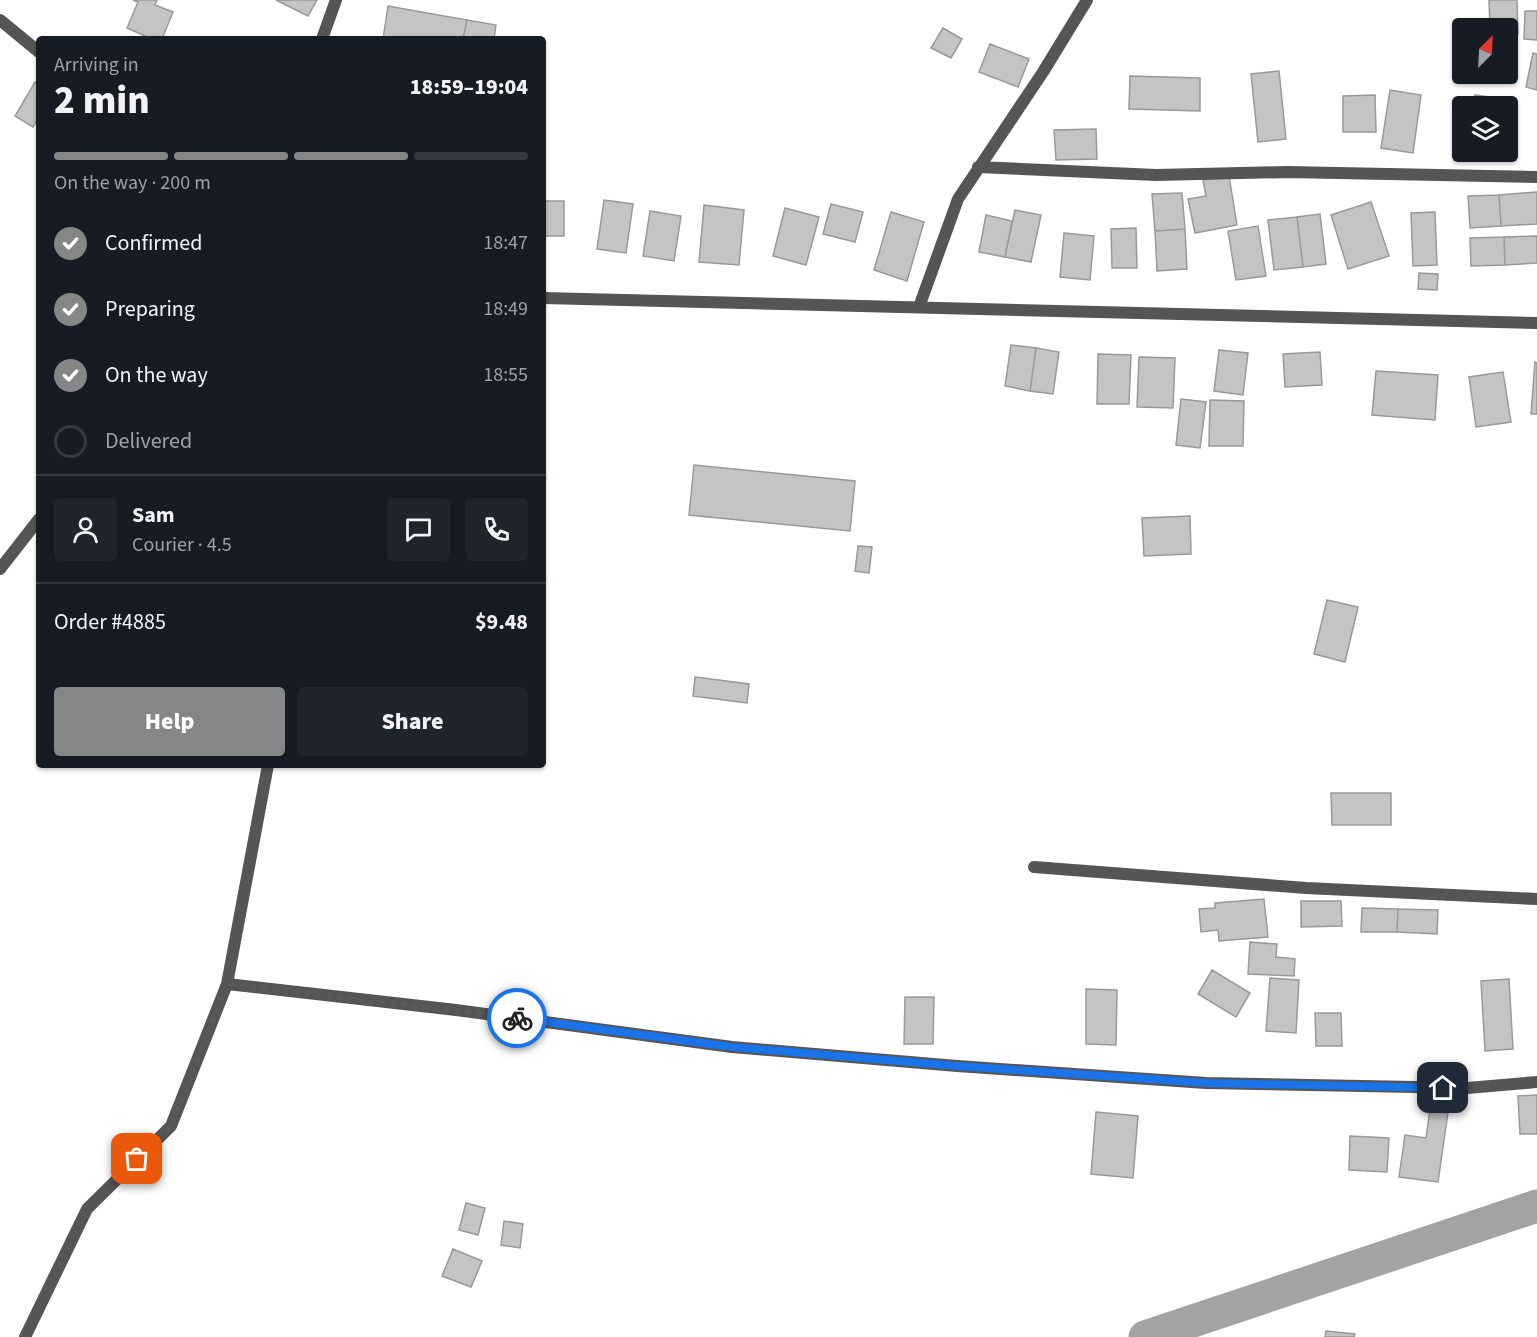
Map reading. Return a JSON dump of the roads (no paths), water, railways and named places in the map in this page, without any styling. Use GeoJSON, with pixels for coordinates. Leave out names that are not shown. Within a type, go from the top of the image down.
{"type":"FeatureCollection","features":[{"type":"Feature","properties":{"kind":"street"},"geometry":{"type":"LineString","coordinates":[[322,36],[336,0]]}},
{"type":"Feature","properties":{"kind":"street"},"geometry":{"type":"LineString","coordinates":[[919,307],[958,200],[1043,72],[1087,0]]}},
{"type":"Feature","properties":{"kind":"street"},"geometry":{"type":"LineString","coordinates":[[0,20],[36,50]]}},
{"type":"Feature","properties":{"kind":"street"},"geometry":{"type":"LineString","coordinates":[[978,167],[1156,175],[1288,172],[1537,177]]}},
{"type":"Feature","properties":{"kind":"street"},"geometry":{"type":"LineString","coordinates":[[546,298],[1537,323]]}},
{"type":"Feature","properties":{"kind":"street"},"geometry":{"type":"LineString","coordinates":[[0,569],[36,523]]}},
{"type":"Feature","properties":{"kind":"street"},"geometry":{"type":"LineString","coordinates":[[25,1337],[87,1209],[171,1126],[227,984],[267,768]]}},
{"type":"Feature","properties":{"kind":"street"},"geometry":{"type":"LineString","coordinates":[[1034,867],[1306,888],[1537,899]]}},
{"type":"Feature","properties":{"kind":"street"},"geometry":{"type":"LineString","coordinates":[[227,984],[456,1010],[732,1047],[969,1066],[1206,1083],[1467,1088],[1537,1082]]}},
{"type":"Feature","properties":{"kind":"waterway"},"geometry":{"type":"LineString","coordinates":[[1145,1337],[1537,1206]]}}]}
